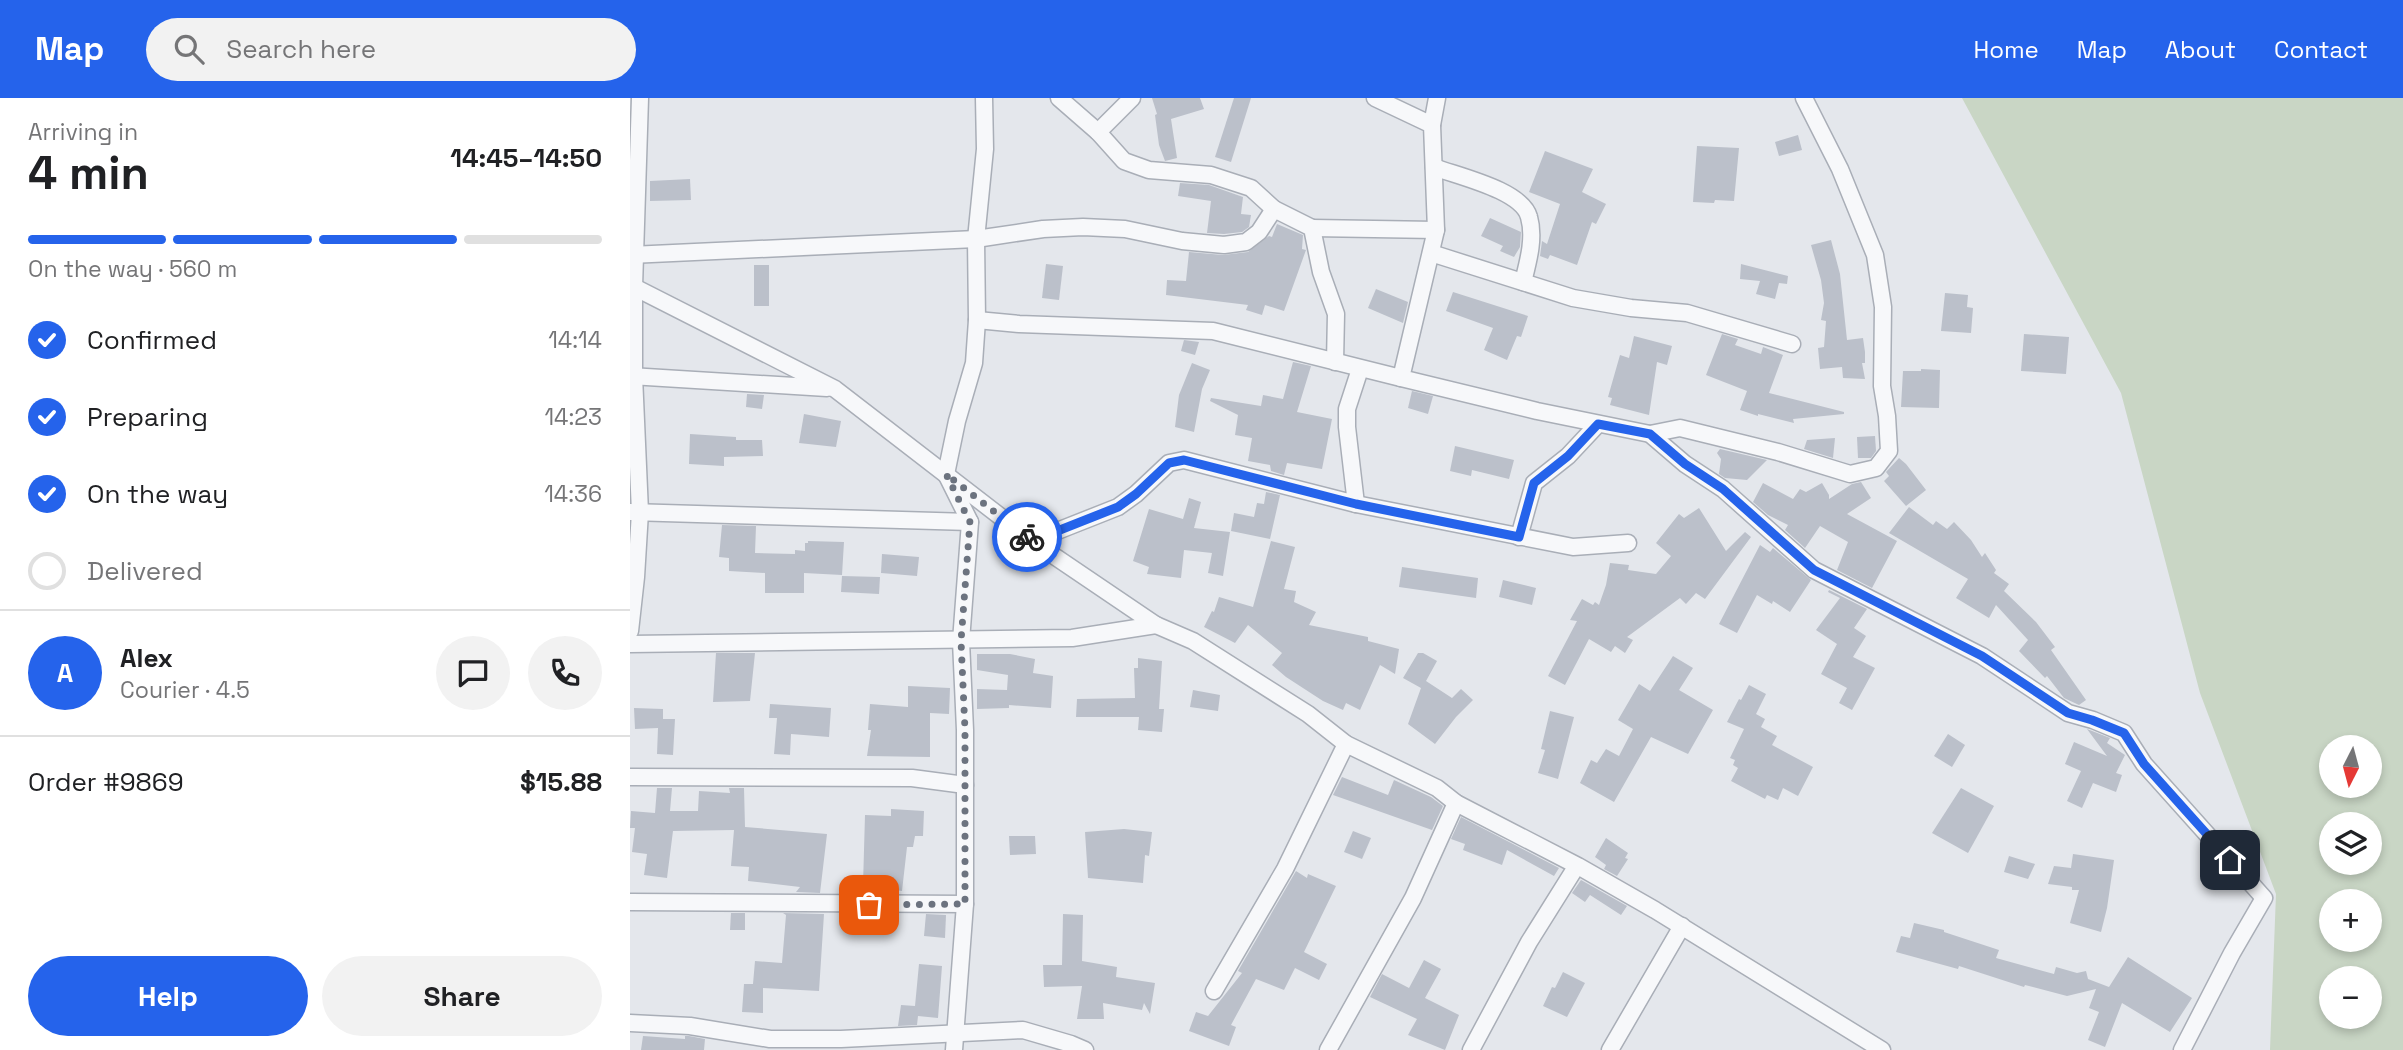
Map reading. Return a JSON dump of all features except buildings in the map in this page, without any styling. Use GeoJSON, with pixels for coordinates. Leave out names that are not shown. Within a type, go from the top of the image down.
{"type":"FeatureCollection","features":[{"type":"Feature","properties":{"kind":"street"},"geometry":{"type":"LineString","coordinates":[[630,631],[636,577],[632,255],[640,98]]}},
{"type":"Feature","properties":{"kind":"street"},"geometry":{"type":"LineString","coordinates":[[955,1042],[965,904],[961,641],[970,522],[946,474],[957,421],[974,363],[977,320],[976,239],[985,149],[985,98]]}},
{"type":"Feature","properties":{"kind":"street"},"geometry":{"type":"LineString","coordinates":[[1059,98],[1098,132],[1124,161],[1149,170],[1211,175],[1251,188],[1274,209],[1312,228],[1436,230]]}},
{"type":"Feature","properties":{"kind":"street"},"geometry":{"type":"LineString","coordinates":[[1098,132],[1132,98]]}},
{"type":"Feature","properties":{"kind":"street"},"geometry":{"type":"LineString","coordinates":[[1375,98],[1432,125]]}},
{"type":"Feature","properties":{"kind":"street"},"geometry":{"type":"LineString","coordinates":[[1401,378],[1436,230],[1432,125],[1437,98]]}},
{"type":"Feature","properties":{"kind":"street"},"geometry":{"type":"LineString","coordinates":[[977,320],[1213,331],[1360,369],[1598,424],[1650,434],[1680,428],[1779,452],[1850,474],[1876,468],[1889,451],[1882,386],[1883,307],[1875,256],[1840,169],[1804,98]]}},
{"type":"Feature","properties":{"kind":"street"},"geometry":{"type":"LineString","coordinates":[[1434,167],[1494,188],[1518,201],[1529,215],[1531,248],[1523,282]]}},
{"type":"Feature","properties":{"kind":"street"},"geometry":{"type":"LineString","coordinates":[[632,255],[976,239],[1043,229],[1083,227],[1125,229],[1182,241],[1224,245],[1246,242],[1259,232],[1274,209]]}},
{"type":"Feature","properties":{"kind":"street"},"geometry":{"type":"LineString","coordinates":[[1312,228],[1321,272],[1336,314],[1335,362]]}},
{"type":"Feature","properties":{"kind":"street"},"geometry":{"type":"LineString","coordinates":[[1431,253],[1573,298],[1631,308],[1687,313],[1792,344]]}},
{"type":"Feature","properties":{"kind":"street"},"geometry":{"type":"LineString","coordinates":[[632,286],[835,389],[1032,541],[1156,625],[1193,641],[1308,714],[1346,744],[1437,788],[1456,803],[1578,866],[1576,867],[1682,926],[1882,1050]]}},
{"type":"Feature","properties":{"kind":"street"},"geometry":{"type":"LineString","coordinates":[[1356,504],[1346,427],[1347,409],[1360,369]]}},
{"type":"Feature","properties":{"kind":"street"},"geometry":{"type":"LineString","coordinates":[[632,376],[835,389]]}},
{"type":"Feature","properties":{"kind":"street"},"geometry":{"type":"LineString","coordinates":[[1519,537],[1534,483],[1568,456],[1598,424]]}},
{"type":"Feature","properties":{"kind":"street"},"geometry":{"type":"LineString","coordinates":[[1650,434],[1685,464],[1723,489],[1814,570],[1982,656],[2068,713],[2124,733],[2144,764],[2264,898],[2182,1050]]}},
{"type":"Feature","properties":{"kind":"street"},"geometry":{"type":"LineString","coordinates":[[1032,541],[1118,507],[1169,463],[1184,460],[1356,504],[1573,547],[1628,542]]}},
{"type":"Feature","properties":{"kind":"street"},"geometry":{"type":"LineString","coordinates":[[635,512],[970,522]]}},
{"type":"Feature","properties":{"kind":"street"},"geometry":{"type":"LineString","coordinates":[[630,644],[1072,638],[1156,625]]}},
{"type":"Feature","properties":{"kind":"street"},"geometry":{"type":"LineString","coordinates":[[1214,991],[1285,869],[1346,744]]}},
{"type":"Feature","properties":{"kind":"street"},"geometry":{"type":"LineString","coordinates":[[630,777],[912,778],[965,785]]}},
{"type":"Feature","properties":{"kind":"street"},"geometry":{"type":"LineString","coordinates":[[1328,1050],[1413,898],[1456,803]]}},
{"type":"Feature","properties":{"kind":"street"},"geometry":{"type":"LineString","coordinates":[[1471,1050],[1529,942],[1576,867]]}},
{"type":"Feature","properties":{"kind":"street"},"geometry":{"type":"LineString","coordinates":[[630,902],[965,904]]}},
{"type":"Feature","properties":{"kind":"street"},"geometry":{"type":"LineString","coordinates":[[1610,1050],[1682,926]]}},
{"type":"Feature","properties":{"kind":"street"},"geometry":{"type":"LineString","coordinates":[[630,1023],[690,1026],[770,1038],[955,1042],[1023,1030],[1085,1050]]}},
{"type":"Feature","properties":{"kind":"green space"},"geometry":{"type":"Polygon","coordinates":[[[1962,98],[2403,98],[2403,1050],[2270,1050],[2276,894],[2200,693],[2121,393],[1962,98]]]}},
{"type":"Feature","properties":{"kind":"way so far"},"geometry":{"type":"LineString","coordinates":[[869,905],[965,904],[965,730],[961,641],[970,522],[946,474],[1027,537]]}},
{"type":"Feature","properties":{"kind":"route"},"geometry":{"type":"LineString","coordinates":[[1027,537],[1032,541],[1118,507],[1169,463],[1184,460],[1356,504],[1519,537],[1534,483],[1553,470],[1598,424],[1650,434],[1685,464],[1723,489],[1814,570],[1982,656],[2068,713],[2124,733],[2144,764],[2230,860]]}}]}
